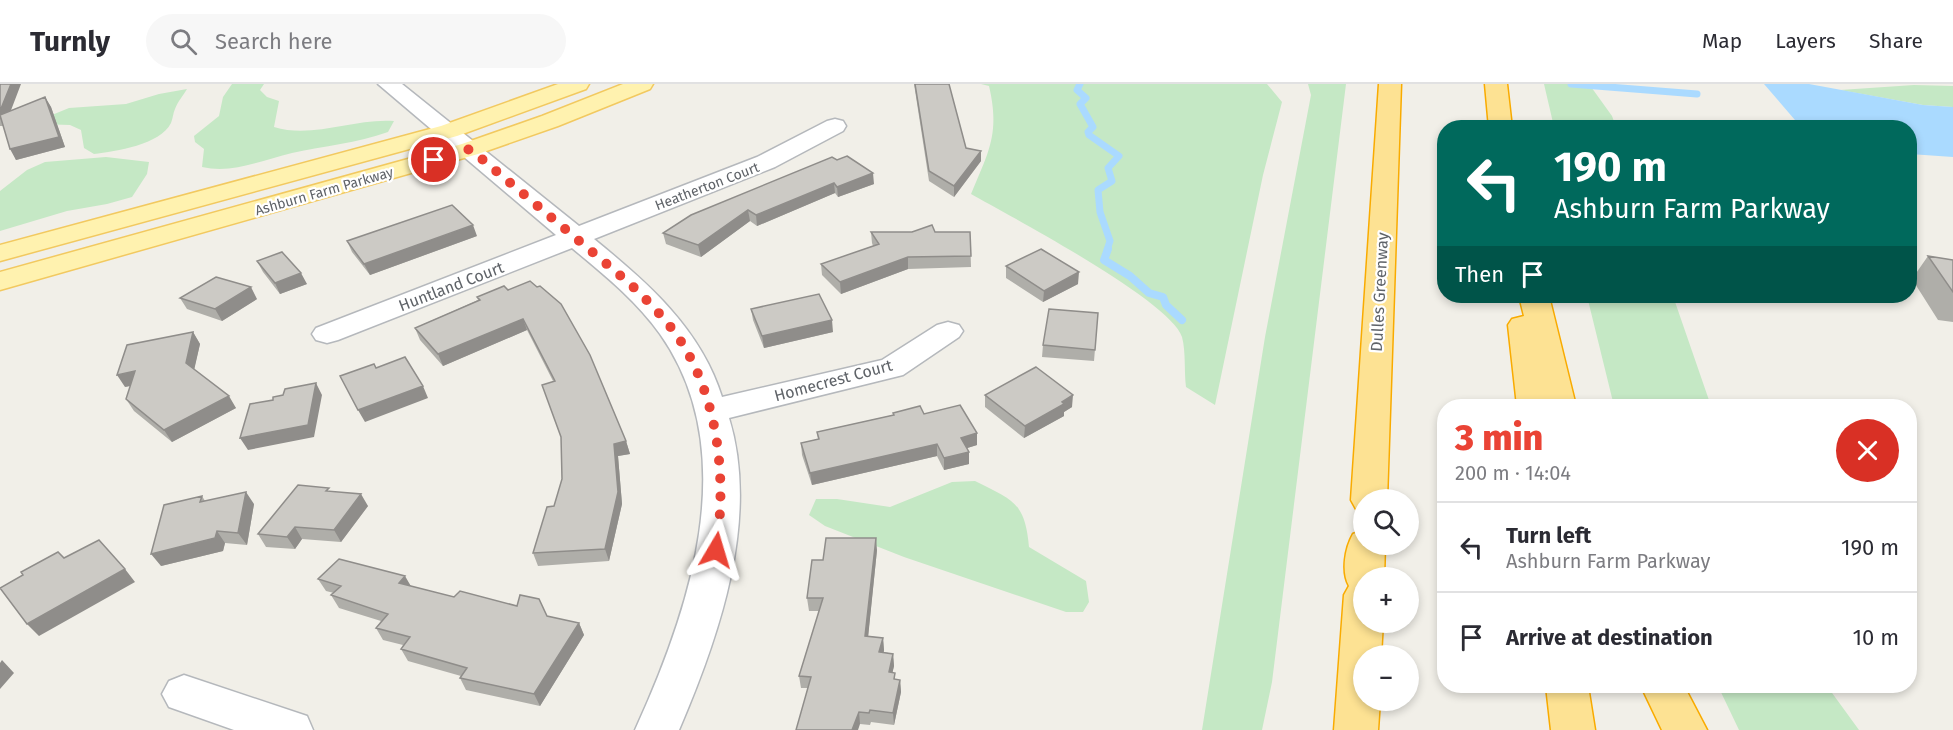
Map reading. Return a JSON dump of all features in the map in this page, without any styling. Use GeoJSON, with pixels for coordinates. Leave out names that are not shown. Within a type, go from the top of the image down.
{"type":"FeatureCollection","features":[{"type":"Feature","properties":{"kind":"highway","name":"Dulles Greenway"},"geometry":{"type":"LineString","coordinates":[[1370,489],[1390,84]]}},
{"type":"Feature","properties":{"kind":"highway"},"geometry":{"type":"LineString","coordinates":[[1496,84],[1500,120]]}},
{"type":"Feature","properties":{"kind":"highway"},"geometry":{"type":"LineString","coordinates":[[1520,303],[1532,399]]}},
{"type":"Feature","properties":{"kind":"highway"},"geometry":{"type":"LineString","coordinates":[[1536,303],[1558,399]]}},
{"type":"Feature","properties":{"kind":"highway"},"geometry":{"type":"LineString","coordinates":[[1338,730],[1353,682]]}},
{"type":"Feature","properties":{"kind":"highway"},"geometry":{"type":"LineString","coordinates":[[1568,693],[1573,730]]}},
{"type":"Feature","properties":{"kind":"highway"},"geometry":{"type":"LineString","coordinates":[[1666,693],[1685,730]]}},
{"type":"Feature","properties":{"kind":"highway"},"geometry":{"type":"LineString","coordinates":[[1356,730],[1357,711]]}},
{"type":"Feature","properties":{"kind":"main road","name":"Ashburn Farm Parkway"},"geometry":{"type":"LineString","coordinates":[[0,281],[459,140],[578,84]]}},
{"type":"Feature","properties":{"kind":"main road","name":"Ashburn Farm Parkway"},"geometry":{"type":"LineString","coordinates":[[0,253],[459,140],[550,121],[642,84]]}},
{"type":"Feature","properties":{"kind":"street"},"geometry":{"type":"LineString","coordinates":[[389,84],[575,237],[652,304],[678,338],[697,372],[711,411],[717,447],[721,488],[718,533],[710,583],[694,640],[673,697],[657,730]]}},
{"type":"Feature","properties":{"kind":"street","name":"Heatherton Court"},"geometry":{"type":"LineString","coordinates":[[575,237],[766,162],[835,126]]}},
{"type":"Feature","properties":{"kind":"street","name":"Huntland Court"},"geometry":{"type":"LineString","coordinates":[[327,334],[575,237]]}},
{"type":"Feature","properties":{"kind":"street","name":"Homecrest Court"},"geometry":{"type":"LineString","coordinates":[[711,411],[892,368],[948,331]]}},
{"type":"Feature","properties":{"kind":"street"},"geometry":{"type":"LineString","coordinates":[[184,694],[291,730]]}},
{"type":"Feature","properties":{"kind":"green space"},"geometry":{"type":"Polygon","coordinates":[[[232,84],[264,84],[260,90],[267,97],[279,101],[274,127],[304,131],[364,122],[394,121],[388,132],[364,139],[225,169],[202,167],[204,149],[195,142],[194,136],[219,116],[223,97],[232,84]]]}},
{"type":"Feature","properties":{"kind":"green space"},"geometry":{"type":"Polygon","coordinates":[[[981,84],[1267,84],[1282,102],[1263,175],[1215,405],[1186,387],[1182,337],[1171,321],[1150,303],[1087,260],[971,194],[988,153],[993,129],[989,86],[981,84]]]}},
{"type":"Feature","properties":{"kind":"green space"},"geometry":{"type":"Polygon","coordinates":[[[1308,84],[1346,84],[1272,682],[1262,730],[1202,730],[1265,337],[1311,95],[1308,84]]]}},
{"type":"Feature","properties":{"kind":"green space"},"geometry":{"type":"Polygon","coordinates":[[[1544,84],[1589,84],[1613,120],[1552,120],[1544,84]]]}},
{"type":"Feature","properties":{"kind":"green space"},"geometry":{"type":"Polygon","coordinates":[[[1914,85],[1953,86],[1953,107],[1923,105],[1840,90],[1914,85]]]}},
{"type":"Feature","properties":{"kind":"green space"},"geometry":{"type":"Polygon","coordinates":[[[187,89],[165,131],[148,142],[125,149],[94,154],[84,148],[81,130],[70,125],[39,124],[47,117],[69,108],[126,104],[159,94],[187,89]]]}},
{"type":"Feature","properties":{"kind":"green space"},"geometry":{"type":"Polygon","coordinates":[[[106,157],[149,162],[147,174],[132,197],[67,211],[0,231],[0,191],[27,170],[45,162],[106,157]]]}},
{"type":"Feature","properties":{"kind":"green space"},"geometry":{"type":"Polygon","coordinates":[[[1589,303],[1675,303],[1709,399],[1612,399],[1589,303]]]}},
{"type":"Feature","properties":{"kind":"green space"},"geometry":{"type":"Polygon","coordinates":[[[975,481],[1007,498],[1020,511],[1029,547],[1086,581],[1089,602],[1083,612],[1066,612],[904,557],[825,526],[809,515],[816,499],[837,499],[890,507],[952,482],[975,481]]]}},
{"type":"Feature","properties":{"kind":"green space"},"geometry":{"type":"Polygon","coordinates":[[[1721,693],[1832,693],[1859,730],[1739,730],[1721,693]]]}},
{"type":"Feature","properties":{"kind":"water"},"geometry":{"type":"Polygon","coordinates":[[[1764,84],[1809,84],[1923,105],[1953,107],[1953,157],[1917,154],[1917,120],[1795,120],[1764,84]]]}},
{"type":"Feature","properties":{"kind":"building"},"geometry":{"type":"Polygon","coordinates":[[[0,84],[11,84],[0,111],[0,84]]]}},
{"type":"Feature","properties":{"kind":"building"},"geometry":{"type":"Polygon","coordinates":[[[915,84],[949,84],[966,148],[981,151],[954,186],[929,171],[915,84]]]}},
{"type":"Feature","properties":{"kind":"building"},"geometry":{"type":"Polygon","coordinates":[[[45,97],[59,137],[10,149],[0,115],[45,97]]]}},
{"type":"Feature","properties":{"kind":"building"},"geometry":{"type":"Polygon","coordinates":[[[847,156],[873,173],[837,187],[834,183],[756,215],[748,210],[698,245],[663,233],[691,215],[832,157],[837,160],[847,156]]]}},
{"type":"Feature","properties":{"kind":"building"},"geometry":{"type":"Polygon","coordinates":[[[452,205],[473,225],[364,264],[347,241],[452,205]]]}},
{"type":"Feature","properties":{"kind":"building"},"geometry":{"type":"Polygon","coordinates":[[[932,225],[935,232],[970,232],[971,256],[908,257],[840,282],[821,264],[879,244],[871,232],[912,232],[932,225]]]}},
{"type":"Feature","properties":{"kind":"building"},"geometry":{"type":"Polygon","coordinates":[[[1041,249],[1079,272],[1044,291],[1006,266],[1041,249]]]}},
{"type":"Feature","properties":{"kind":"building"},"geometry":{"type":"Polygon","coordinates":[[[282,252],[301,273],[275,283],[257,261],[282,252]]]}},
{"type":"Feature","properties":{"kind":"building"},"geometry":{"type":"Polygon","coordinates":[[[1928,256],[1953,260],[1953,292],[1928,256]]]}},
{"type":"Feature","properties":{"kind":"building"},"geometry":{"type":"Polygon","coordinates":[[[216,277],[251,287],[215,309],[180,298],[216,277]]]}},
{"type":"Feature","properties":{"kind":"building"},"geometry":{"type":"Polygon","coordinates":[[[530,281],[537,287],[540,286],[561,304],[590,355],[626,441],[614,444],[618,492],[605,549],[533,553],[547,507],[554,506],[562,479],[561,437],[542,385],[555,381],[523,319],[438,354],[415,328],[480,300],[477,297],[504,286],[508,290],[530,281]]]}},
{"type":"Feature","properties":{"kind":"building"},"geometry":{"type":"Polygon","coordinates":[[[819,294],[832,320],[762,336],[751,309],[819,294]]]}},
{"type":"Feature","properties":{"kind":"building"},"geometry":{"type":"Polygon","coordinates":[[[1049,309],[1098,313],[1095,350],[1043,345],[1049,309]]]}},
{"type":"Feature","properties":{"kind":"building"},"geometry":{"type":"Polygon","coordinates":[[[193,332],[186,363],[229,396],[164,430],[126,399],[135,371],[117,375],[127,345],[193,332]]]}},
{"type":"Feature","properties":{"kind":"building"},"geometry":{"type":"Polygon","coordinates":[[[405,357],[423,386],[358,410],[340,376],[374,364],[376,368],[405,357]]]}},
{"type":"Feature","properties":{"kind":"building"},"geometry":{"type":"Polygon","coordinates":[[[1036,367],[1073,395],[1062,402],[1064,404],[1025,426],[985,395],[1036,367]]]}},
{"type":"Feature","properties":{"kind":"building"},"geometry":{"type":"Polygon","coordinates":[[[316,383],[308,425],[240,438],[250,404],[273,400],[273,397],[283,395],[285,389],[316,383]]]}},
{"type":"Feature","properties":{"kind":"building"},"geometry":{"type":"Polygon","coordinates":[[[960,405],[977,433],[961,438],[969,452],[944,458],[937,444],[810,473],[801,443],[819,439],[817,432],[894,415],[893,413],[920,406],[924,414],[960,405]]]}},
{"type":"Feature","properties":{"kind":"building"},"geometry":{"type":"Polygon","coordinates":[[[298,485],[329,488],[326,491],[361,494],[334,530],[295,527],[287,537],[258,534],[298,485]]]}},
{"type":"Feature","properties":{"kind":"building"},"geometry":{"type":"Polygon","coordinates":[[[246,492],[238,533],[217,531],[215,538],[151,554],[164,505],[202,496],[200,502],[246,492]]]}},
{"type":"Feature","properties":{"kind":"building"},"geometry":{"type":"Polygon","coordinates":[[[826,538],[876,538],[865,636],[883,638],[879,652],[893,654],[889,672],[895,673],[894,679],[900,680],[893,713],[870,710],[869,713],[859,712],[852,730],[796,730],[811,677],[799,676],[823,598],[807,598],[812,560],[823,560],[826,538]]]}},
{"type":"Feature","properties":{"kind":"building"},"geometry":{"type":"Polygon","coordinates":[[[99,540],[125,569],[27,624],[0,588],[23,575],[21,572],[58,552],[64,558],[99,540]]]}},
{"type":"Feature","properties":{"kind":"building"},"geometry":{"type":"Polygon","coordinates":[[[339,559],[405,576],[399,583],[454,597],[460,591],[517,606],[520,595],[539,599],[547,616],[579,623],[534,694],[460,678],[467,668],[401,649],[410,637],[376,628],[388,614],[331,595],[341,586],[318,579],[339,559]]]}},
{"type":"Feature","properties":{"kind":"waterway"},"geometry":{"type":"LineString","coordinates":[[1080,84],[1077,90],[1086,98],[1080,104],[1093,127],[1088,132],[1089,135],[1119,156],[1108,168],[1112,181],[1098,190],[1100,212],[1110,241],[1107,250]]}},
{"type":"Feature","properties":{"kind":"waterway"},"geometry":{"type":"LineString","coordinates":[[1571,84],[1697,94]]}},
{"type":"Feature","properties":{"kind":"waterway"},"geometry":{"type":"LineString","coordinates":[[1108,249],[1104,260],[1130,276],[1149,293],[1163,297],[1166,305],[1182,320]]}},
{"type":"Feature","properties":{"kind":"route"},"geometry":{"type":"LineString","coordinates":[[434,160],[470,149],[628,282],[652,304],[678,338],[697,372],[711,411],[721,488],[716,550]]}}]}
